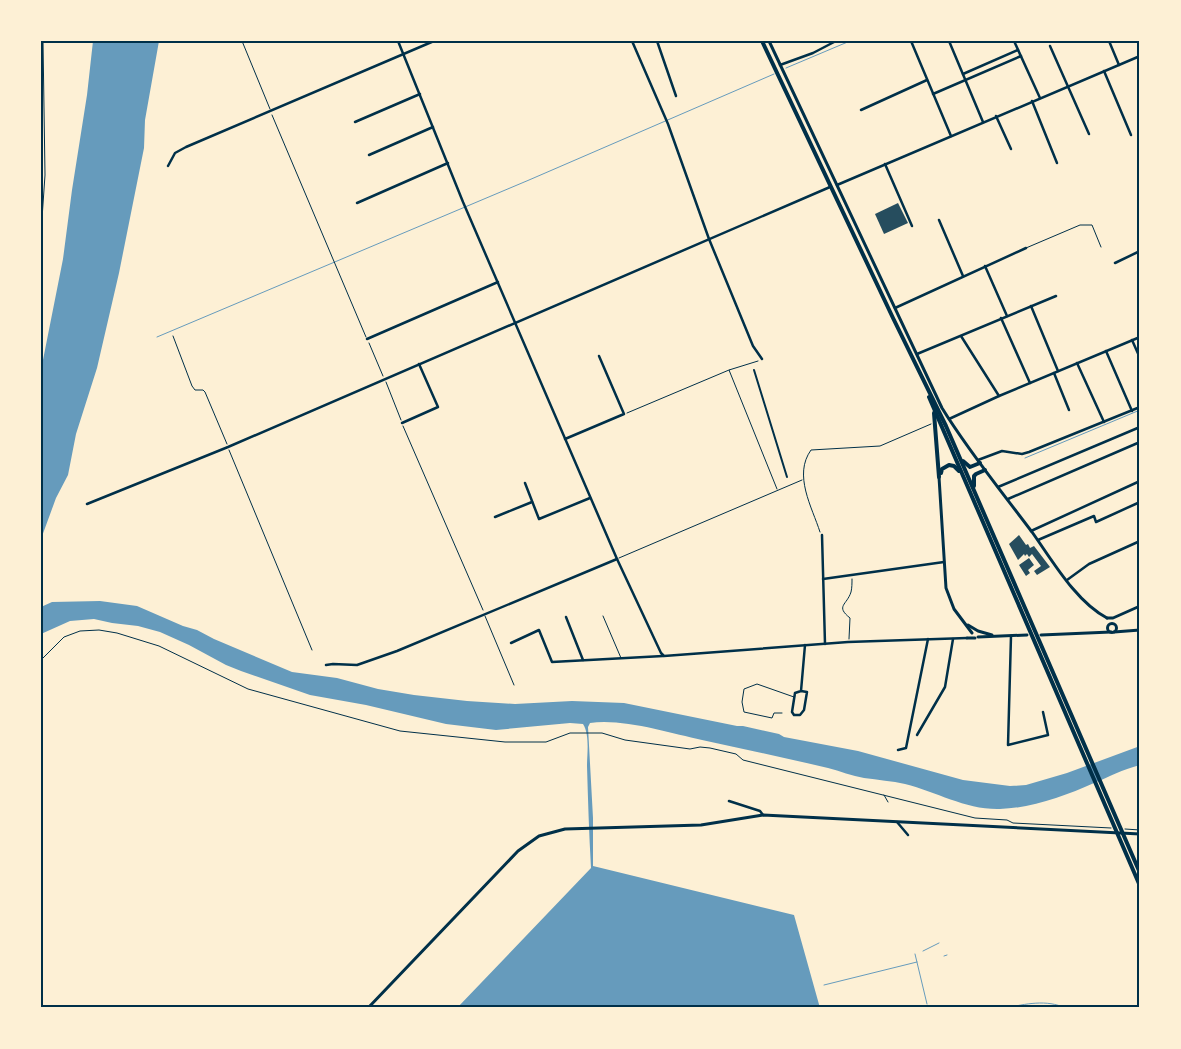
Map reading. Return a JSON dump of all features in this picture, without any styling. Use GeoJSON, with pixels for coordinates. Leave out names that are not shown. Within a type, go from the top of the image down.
{"type":"FeatureCollection","features":[{"type":"Feature","properties":{"kind":"main road"},"geometry":{"type":"LineString","coordinates":[[762,41],[957,451],[1140,886]]}},
{"type":"Feature","properties":{"kind":"main road"},"geometry":{"type":"LineString","coordinates":[[914,363],[964,480],[1140,873]]}},
{"type":"Feature","properties":{"kind":"main road"},"geometry":{"type":"LineString","coordinates":[[933,406],[936,422],[939,478]]}},
{"type":"Feature","properties":{"kind":"main road"},"geometry":{"type":"LineString","coordinates":[[957,451],[965,464],[970,467],[979,462]]}},
{"type":"Feature","properties":{"kind":"main road"},"geometry":{"type":"LineString","coordinates":[[939,478],[942,469],[950,464],[955,466],[964,480]]}},
{"type":"Feature","properties":{"kind":"main road"},"geometry":{"type":"LineString","coordinates":[[976,496],[973,482],[974,476],[985,470]]}},
{"type":"Feature","properties":{"kind":"street"},"geometry":{"type":"LineString","coordinates":[[398,41],[463,202],[590,498],[658,649],[664,656]]}},
{"type":"Feature","properties":{"kind":"street"},"geometry":{"type":"LineString","coordinates":[[168,166],[175,154],[186,146],[434,41]]}},
{"type":"Feature","properties":{"kind":"street"},"geometry":{"type":"LineString","coordinates":[[632,41],[668,124],[709,239],[753,346],[762,359]]}},
{"type":"Feature","properties":{"kind":"street"},"geometry":{"type":"LineString","coordinates":[[657,41],[676,96]]}},
{"type":"Feature","properties":{"kind":"street"},"geometry":{"type":"LineString","coordinates":[[769,41],[949,419],[979,462],[1084,601],[1107,618],[1115,618],[1140,606]]}},
{"type":"Feature","properties":{"kind":"street"},"geometry":{"type":"LineString","coordinates":[[780,65],[812,53],[836,41]]}},
{"type":"Feature","properties":{"kind":"street"},"geometry":{"type":"LineString","coordinates":[[911,41],[951,136]]}},
{"type":"Feature","properties":{"kind":"street"},"geometry":{"type":"LineString","coordinates":[[949,41],[983,122]]}},
{"type":"Feature","properties":{"kind":"street"},"geometry":{"type":"LineString","coordinates":[[1014,41],[1040,98]]}},
{"type":"Feature","properties":{"kind":"street"},"geometry":{"type":"LineString","coordinates":[[1109,41],[1119,65]]}},
{"type":"Feature","properties":{"kind":"street"},"geometry":{"type":"LineString","coordinates":[[1050,46],[1089,134]]}},
{"type":"Feature","properties":{"kind":"street"},"geometry":{"type":"LineString","coordinates":[[963,74],[1018,50]]}},
{"type":"Feature","properties":{"kind":"street"},"geometry":{"type":"LineString","coordinates":[[933,94],[1022,56]]}},
{"type":"Feature","properties":{"kind":"street"},"geometry":{"type":"LineString","coordinates":[[837,185],[1140,56]]}},
{"type":"Feature","properties":{"kind":"street"},"geometry":{"type":"LineString","coordinates":[[1104,71],[1131,135]]}},
{"type":"Feature","properties":{"kind":"street"},"geometry":{"type":"LineString","coordinates":[[861,110],[928,80]]}},
{"type":"Feature","properties":{"kind":"street"},"geometry":{"type":"LineString","coordinates":[[355,122],[420,94]]}},
{"type":"Feature","properties":{"kind":"street"},"geometry":{"type":"LineString","coordinates":[[1032,101],[1057,163]]}},
{"type":"Feature","properties":{"kind":"street"},"geometry":{"type":"LineString","coordinates":[[996,116],[1010,149]]}},
{"type":"Feature","properties":{"kind":"street"},"geometry":{"type":"LineString","coordinates":[[369,156],[433,127]]}},
{"type":"Feature","properties":{"kind":"street"},"geometry":{"type":"LineString","coordinates":[[356,202],[448,163]]}},
{"type":"Feature","properties":{"kind":"street"},"geometry":{"type":"LineString","coordinates":[[885,164],[912,226]]}},
{"type":"Feature","properties":{"kind":"street"},"geometry":{"type":"LineString","coordinates":[[86,504],[228,447],[831,187]]}},
{"type":"Feature","properties":{"kind":"street"},"geometry":{"type":"LineString","coordinates":[[939,220],[963,276]]}},
{"type":"Feature","properties":{"kind":"street"},"geometry":{"type":"LineString","coordinates":[[895,309],[1026,248]]}},
{"type":"Feature","properties":{"kind":"street"},"geometry":{"type":"LineString","coordinates":[[1115,263],[1140,251]]}},
{"type":"Feature","properties":{"kind":"street"},"geometry":{"type":"LineString","coordinates":[[985,266],[1007,316]]}},
{"type":"Feature","properties":{"kind":"street"},"geometry":{"type":"LineString","coordinates":[[367,339],[498,282]]}},
{"type":"Feature","properties":{"kind":"street"},"geometry":{"type":"LineString","coordinates":[[917,354],[1056,296]]}},
{"type":"Feature","properties":{"kind":"street"},"geometry":{"type":"LineString","coordinates":[[1031,306],[1058,371]]}},
{"type":"Feature","properties":{"kind":"street"},"geometry":{"type":"LineString","coordinates":[[1001,318],[1030,383]]}},
{"type":"Feature","properties":{"kind":"street"},"geometry":{"type":"LineString","coordinates":[[961,336],[1000,396]]}},
{"type":"Feature","properties":{"kind":"street"},"geometry":{"type":"LineString","coordinates":[[949,419],[1140,336]]}},
{"type":"Feature","properties":{"kind":"street"},"geometry":{"type":"LineString","coordinates":[[1132,340],[1140,358]]}},
{"type":"Feature","properties":{"kind":"street"},"geometry":{"type":"LineString","coordinates":[[1106,351],[1132,411]]}},
{"type":"Feature","properties":{"kind":"street"},"geometry":{"type":"LineString","coordinates":[[565,439],[624,414],[599,356]]}},
{"type":"Feature","properties":{"kind":"street"},"geometry":{"type":"LineString","coordinates":[[1077,363],[1104,422]]}},
{"type":"Feature","properties":{"kind":"street"},"geometry":{"type":"LineString","coordinates":[[402,423],[438,407],[419,364]]}},
{"type":"Feature","properties":{"kind":"street"},"geometry":{"type":"LineString","coordinates":[[754,370],[787,477]]}},
{"type":"Feature","properties":{"kind":"street"},"geometry":{"type":"LineString","coordinates":[[1054,373],[1069,410]]}},
{"type":"Feature","properties":{"kind":"street"},"geometry":{"type":"LineString","coordinates":[[979,462],[1002,451],[1022,454],[1029,452],[1140,407]]}},
{"type":"Feature","properties":{"kind":"street"},"geometry":{"type":"LineString","coordinates":[[998,487],[1140,427]]}},
{"type":"Feature","properties":{"kind":"street"},"geometry":{"type":"LineString","coordinates":[[1008,499],[1140,442]]}},
{"type":"Feature","properties":{"kind":"street"},"geometry":{"type":"LineString","coordinates":[[939,478],[946,588],[950,602],[977,638]]}},
{"type":"Feature","properties":{"kind":"street"},"geometry":{"type":"LineString","coordinates":[[1031,531],[1140,481]]}},
{"type":"Feature","properties":{"kind":"street"},"geometry":{"type":"LineString","coordinates":[[524,483],[539,519],[590,498]]}},
{"type":"Feature","properties":{"kind":"street"},"geometry":{"type":"LineString","coordinates":[[495,517],[532,502]]}},
{"type":"Feature","properties":{"kind":"street"},"geometry":{"type":"LineString","coordinates":[[1038,540],[1094,516],[1096,522],[1140,502]]}},
{"type":"Feature","properties":{"kind":"street"},"geometry":{"type":"LineString","coordinates":[[822,536],[825,644]]}},
{"type":"Feature","properties":{"kind":"street"},"geometry":{"type":"LineString","coordinates":[[1067,580],[1089,564],[1140,541]]}},
{"type":"Feature","properties":{"kind":"street"},"geometry":{"type":"LineString","coordinates":[[326,665],[357,665],[397,651],[617,559]]}},
{"type":"Feature","properties":{"kind":"street"},"geometry":{"type":"LineString","coordinates":[[823,579],[944,562]]}},
{"type":"Feature","properties":{"kind":"street"},"geometry":{"type":"LineString","coordinates":[[566,617],[583,660]]}},
{"type":"Feature","properties":{"kind":"street"},"geometry":{"type":"LineString","coordinates":[[1107,618],[1108,630],[1112,632]]}},
{"type":"Feature","properties":{"kind":"street"},"geometry":{"type":"LineString","coordinates":[[1112,632],[1116,629],[1115,618]]}},
{"type":"Feature","properties":{"kind":"street"},"geometry":{"type":"LineString","coordinates":[[964,622],[978,631],[997,637]]}},
{"type":"Feature","properties":{"kind":"street"},"geometry":{"type":"LineString","coordinates":[[1099,632],[1110,623],[1127,631]]}},
{"type":"Feature","properties":{"kind":"street"},"geometry":{"type":"LineString","coordinates":[[511,643],[539,630],[552,662],[664,656],[848,642],[1027,635]]}},
{"type":"Feature","properties":{"kind":"street"},"geometry":{"type":"LineString","coordinates":[[1041,635],[1140,630]]}},
{"type":"Feature","properties":{"kind":"street"},"geometry":{"type":"LineString","coordinates":[[967,638],[972,633],[978,631]]}},
{"type":"Feature","properties":{"kind":"street"},"geometry":{"type":"LineString","coordinates":[[977,638],[980,635],[978,631]]}},
{"type":"Feature","properties":{"kind":"street"},"geometry":{"type":"LineString","coordinates":[[1011,636],[1008,745],[1048,735],[1043,712]]}},
{"type":"Feature","properties":{"kind":"street"},"geometry":{"type":"LineString","coordinates":[[917,735],[945,687],[953,639]]}},
{"type":"Feature","properties":{"kind":"street"},"geometry":{"type":"LineString","coordinates":[[898,750],[906,748],[928,640]]}},
{"type":"Feature","properties":{"kind":"street"},"geometry":{"type":"LineString","coordinates":[[801,691],[804,645]]}},
{"type":"Feature","properties":{"kind":"street"},"geometry":{"type":"LineString","coordinates":[[801,691],[807,692],[804,710],[800,715],[794,715],[792,712],[795,693],[801,691]]}},
{"type":"Feature","properties":{"kind":"street"},"geometry":{"type":"LineString","coordinates":[[730,800],[760,811],[763,815]]}},
{"type":"Feature","properties":{"kind":"street"},"geometry":{"type":"LineString","coordinates":[[368,1008],[523,846],[548,833],[565,829],[701,825],[763,815],[896,820],[1140,834]]}},
{"type":"Feature","properties":{"kind":"street"},"geometry":{"type":"LineString","coordinates":[[896,820],[908,835]]}},
{"type":"Feature","properties":{"kind":"lane"},"geometry":{"type":"LineString","coordinates":[[1026,248],[1080,225],[1092,225],[1101,247]]}},
{"type":"Feature","properties":{"kind":"lane"},"geometry":{"type":"LineString","coordinates":[[603,616],[622,658]]}},
{"type":"Feature","properties":{"kind":"lane"},"geometry":{"type":"LineString","coordinates":[[782,713],[774,713],[772,718],[744,712],[742,702],[744,690],[757,684],[794,698]]}},
{"type":"Feature","properties":{"kind":"path"},"geometry":{"type":"LineString","coordinates":[[41,233],[45,175],[43,41]]}},
{"type":"Feature","properties":{"kind":"path"},"geometry":{"type":"LineString","coordinates":[[242,41],[514,685]]}},
{"type":"Feature","properties":{"kind":"path"},"geometry":{"type":"LineString","coordinates":[[173,336],[192,386],[195,390],[203,390],[205,392],[312,650]]}},
{"type":"Feature","properties":{"kind":"path"},"geometry":{"type":"LineString","coordinates":[[624,414],[730,370],[762,359]]}},
{"type":"Feature","properties":{"kind":"path"},"geometry":{"type":"LineString","coordinates":[[730,370],[777,490]]}},
{"type":"Feature","properties":{"kind":"path"},"geometry":{"type":"LineString","coordinates":[[822,536],[803,480],[805,459],[811,450],[880,446],[936,422]]}},
{"type":"Feature","properties":{"kind":"path"},"geometry":{"type":"LineString","coordinates":[[617,559],[803,480]]}},
{"type":"Feature","properties":{"kind":"path"},"geometry":{"type":"LineString","coordinates":[[848,642],[850,618],[846,616],[843,605],[851,593],[852,574]]}},
{"type":"Feature","properties":{"kind":"path"},"geometry":{"type":"LineString","coordinates":[[41,660],[64,637],[80,631],[99,630],[117,633],[159,646],[248,689],[400,731],[505,742],[546,742],[570,733],[602,732],[625,740],[693,749],[700,747],[710,748],[736,754],[741,759],[975,818],[1007,820],[1013,824],[1117,828]]}},
{"type":"Feature","properties":{"kind":"path"},"geometry":{"type":"LineString","coordinates":[[884,794],[888,802]]}},
{"type":"Feature","properties":{"kind":"path"},"geometry":{"type":"LineString","coordinates":[[1125,829],[1140,830]]}},
{"type":"Feature","properties":{"kind":"water"},"geometry":{"type":"Polygon","coordinates":[[[93,41],[159,41],[145,120],[144,148],[119,273],[97,368],[76,434],[68,475],[56,498],[41,539],[41,370],[63,259],[93,41]]]}},
{"type":"Feature","properties":{"kind":"water"},"geometry":{"type":"Polygon","coordinates":[[[100,601],[137,606],[292,672],[337,678],[378,689],[414,695],[515,704],[572,701],[624,703],[858,751],[963,780],[1010,786],[1026,785],[1067,773],[1140,746],[1140,765],[1048,800],[1012,808],[987,809],[963,804],[905,784],[860,777],[812,764],[646,727],[603,722],[590,723],[588,727],[593,818],[593,866],[794,915],[820,1008],[457,1008],[591,868],[588,750],[583,724],[570,723],[496,730],[446,724],[366,705],[310,695],[226,665],[160,632],[138,626],[94,619],[70,621],[41,634],[41,607],[52,602],[100,601]]]}},
{"type":"Feature","properties":{"kind":"building"},"geometry":{"type":"Polygon","coordinates":[[[898,203],[908,223],[884,234],[875,214],[898,203]]]}},
{"type":"Feature","properties":{"kind":"building"},"geometry":{"type":"Polygon","coordinates":[[[1019,535],[1030,548],[1034,546],[1050,567],[1037,575],[1034,571],[1041,566],[1032,554],[1029,557],[1027,554],[1025,556],[1024,554],[1018,560],[1009,544],[1019,535]]]}},
{"type":"Feature","properties":{"kind":"building"},"geometry":{"type":"Polygon","coordinates":[[[1029,558],[1034,565],[1028,570],[1030,573],[1026,576],[1019,565],[1029,558]]]}},
{"type":"Feature","properties":{"kind":"waterway"},"geometry":{"type":"LineString","coordinates":[[786,68],[850,41]]}},
{"type":"Feature","properties":{"kind":"waterway"},"geometry":{"type":"LineString","coordinates":[[157,337],[774,74]]}},
{"type":"Feature","properties":{"kind":"waterway"},"geometry":{"type":"LineString","coordinates":[[1025,458],[1140,410]]}},
{"type":"Feature","properties":{"kind":"waterway"},"geometry":{"type":"LineString","coordinates":[[923,951],[939,943]]}},
{"type":"Feature","properties":{"kind":"waterway"},"geometry":{"type":"LineString","coordinates":[[915,954],[927,1004]]}},
{"type":"Feature","properties":{"kind":"waterway"},"geometry":{"type":"LineString","coordinates":[[824,985],[917,962]]}},
{"type":"Feature","properties":{"kind":"waterway"},"geometry":{"type":"LineString","coordinates":[[1006,1008],[1043,1003],[1065,1008]]}}]}
